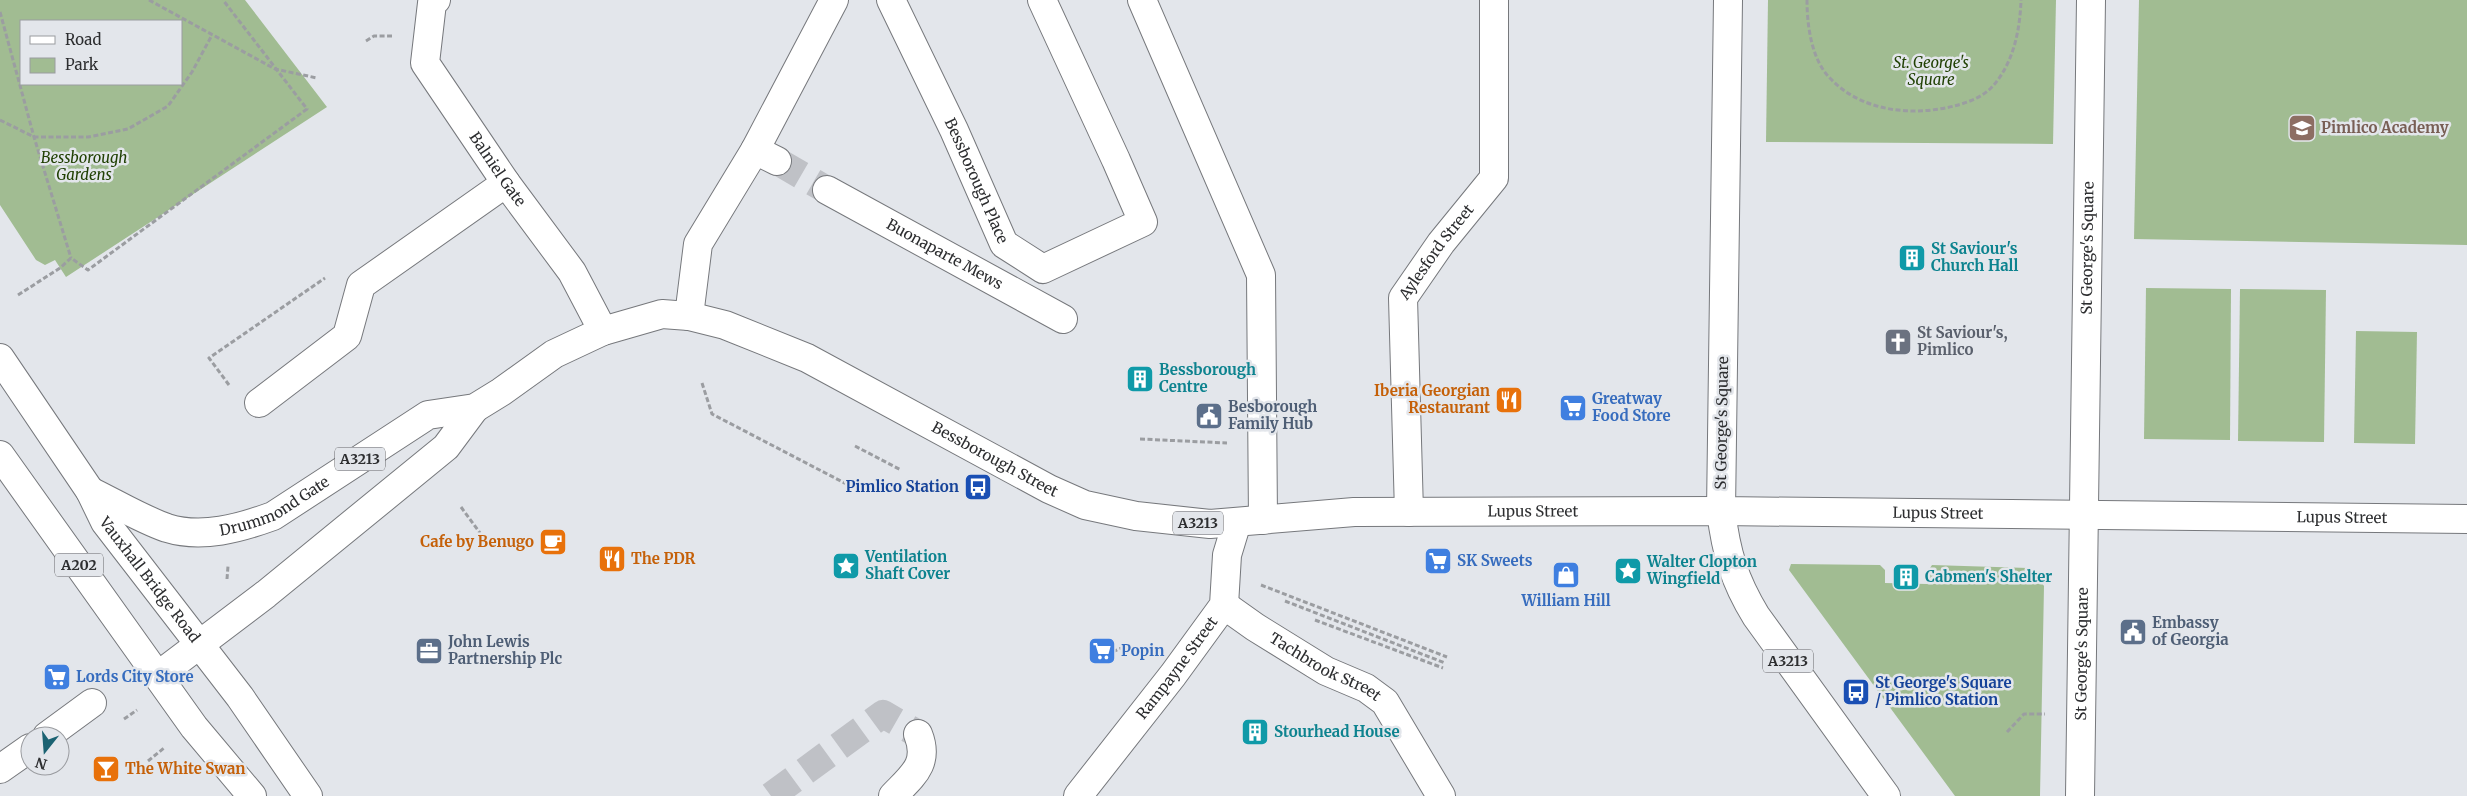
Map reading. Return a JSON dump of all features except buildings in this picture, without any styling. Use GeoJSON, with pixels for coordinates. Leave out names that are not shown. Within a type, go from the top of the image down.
{"type":"FeatureCollection","features":[{"type":"Feature","properties":{"kind":"main road"},"geometry":{"type":"LineString","coordinates":[[689,316],[698,244],[766,156],[834,0]]}},
{"type":"Feature","properties":{"kind":"main road","name":"Bessborough Place"},"geometry":{"type":"LineString","coordinates":[[891,0],[954,130],[1004,244],[1043,269],[1143,222],[1042,0]]}},
{"type":"Feature","properties":{"kind":"main road","name":"Rampayne Street"},"geometry":{"type":"LineString","coordinates":[[1078,796],[1174,675],[1224,605],[1227,555],[1250,521],[1262,444],[1261,275],[1142,0]]}},
{"type":"Feature","properties":{"kind":"main road","name":"Aylesford Street"},"geometry":{"type":"LineString","coordinates":[[1409,512],[1403,298],[1441,243],[1494,178],[1494,0]]}},
{"type":"Feature","properties":{"kind":"main road","name":"St George's Square"},"geometry":{"type":"LineString","coordinates":[[1728,0],[1721,511],[1725,544],[1740,589],[1756,616],[1886,796]]}},
{"type":"Feature","properties":{"kind":"main road","name":"St George's Square"},"geometry":{"type":"LineString","coordinates":[[2080,796],[2091,0]]}},
{"type":"Feature","properties":{"kind":"main road","name":"Balniel Gate"},"geometry":{"type":"LineString","coordinates":[[432,1],[425,64],[506,183],[572,272],[603,331]]}},
{"type":"Feature","properties":{"kind":"main road"},"geometry":{"type":"LineString","coordinates":[[259,403],[347,336],[361,285],[506,183]]}},
{"type":"Feature","properties":{"kind":"main road","name":"Buonaparte Mews"},"geometry":{"type":"LineString","coordinates":[[827,190],[1063,319]]}},
{"type":"Feature","properties":{"kind":"main road","name":"Bessborough Street"},"geometry":{"type":"LineString","coordinates":[[603,331],[662,314],[689,316],[725,325],[807,358],[1049,489],[1084,504],[1145,517],[1210,524],[1354,512],[1409,512]]}},
{"type":"Feature","properties":{"kind":"main road","name":"Drummond Gate"},"geometry":{"type":"LineString","coordinates":[[159,675],[266,594],[446,447],[475,408],[554,354],[603,331]]}},
{"type":"Feature","properties":{"kind":"main road","name":"Vauxhall Bridge Road"},"geometry":{"type":"LineString","coordinates":[[0,358],[90,491],[110,529],[240,698],[308,796]]}},
{"type":"Feature","properties":{"kind":"main road","name":"Drummond Gate"},"geometry":{"type":"LineString","coordinates":[[90,491],[166,528],[199,532],[228,530],[273,516],[428,415],[475,408]]}},
{"type":"Feature","properties":{"kind":"main road","name":"A202"},"geometry":{"type":"LineString","coordinates":[[0,455],[159,675],[194,727],[252,796]]}},
{"type":"Feature","properties":{"kind":"main road","name":"Lupus Street"},"geometry":{"type":"LineString","coordinates":[[1409,512],[1721,511],[2467,519]]}},
{"type":"Feature","properties":{"kind":"main road","name":"Tachbrook Street"},"geometry":{"type":"LineString","coordinates":[[1224,605],[1255,627],[1326,671],[1366,688],[1385,702],[1442,796]]}},
{"type":"Feature","properties":{"kind":"main road"},"geometry":{"type":"LineString","coordinates":[[61,726],[92,703]]}},
{"type":"Feature","properties":{"kind":"main road"},"geometry":{"type":"LineString","coordinates":[[893,796],[919,769],[923,747],[918,734]]}},
{"type":"Feature","properties":{"kind":"main road"},"geometry":{"type":"LineString","coordinates":[[0,769],[20,755]]}},
{"type":"Feature","properties":{"kind":"path"},"geometry":{"type":"LineString","coordinates":[[149,0],[275,69],[317,78]]}},
{"type":"Feature","properties":{"kind":"path"},"geometry":{"type":"LineString","coordinates":[[0,12],[34,137],[71,258],[88,270],[307,109],[223,0]]}},
{"type":"Feature","properties":{"kind":"path"},"geometry":{"type":"LineString","coordinates":[[1807,0],[1813,51],[1827,75],[1848,94],[1874,106],[1903,112],[1935,111],[1968,102],[1990,88],[2009,61],[2018,34],[2021,0]]}},
{"type":"Feature","properties":{"kind":"path"},"geometry":{"type":"LineString","coordinates":[[0,120],[34,137],[88,136],[128,129],[168,106],[192,72],[212,35]]}},
{"type":"Feature","properties":{"kind":"path"},"geometry":{"type":"LineString","coordinates":[[18,296],[60,268],[71,258]]}},
{"type":"Feature","properties":{"kind":"path"},"geometry":{"type":"LineString","coordinates":[[702,383],[712,414],[858,490]]}},
{"type":"Feature","properties":{"kind":"path"},"geometry":{"type":"LineString","coordinates":[[1140,439],[1262,444]]}},
{"type":"Feature","properties":{"kind":"path"},"geometry":{"type":"LineString","coordinates":[[856,446],[901,470]]}},
{"type":"Feature","properties":{"kind":"path"},"geometry":{"type":"LineString","coordinates":[[461,507],[480,533]]}},
{"type":"Feature","properties":{"kind":"path"},"geometry":{"type":"LineString","coordinates":[[1254,583],[1447,657]]}},
{"type":"Feature","properties":{"kind":"path"},"geometry":{"type":"LineString","coordinates":[[1280,599],[1445,662]]}},
{"type":"Feature","properties":{"kind":"path"},"geometry":{"type":"LineString","coordinates":[[1314,619],[1443,668]]}},
{"type":"Feature","properties":{"kind":"path"},"geometry":{"type":"LineString","coordinates":[[1092,661],[1126,646],[1138,653]]}},
{"type":"Feature","properties":{"kind":"path"},"geometry":{"type":"LineString","coordinates":[[2007,732],[2024,714],[2041,714]]}},
{"type":"Feature","properties":{"kind":"path"},"geometry":{"type":"LineString","coordinates":[[148,761],[170,744]]}},
{"type":"Feature","properties":{"kind":"green space","name":"Bessborough Gardens"},"geometry":{"type":"Polygon","coordinates":[[[0,0],[245,0],[327,107],[66,277],[55,260],[45,265],[36,260],[0,205],[0,0]]]}},
{"type":"Feature","properties":{"kind":"green space","name":"St. George's Square"},"geometry":{"type":"Polygon","coordinates":[[[1768,0],[2056,0],[2053,144],[1766,142],[1768,0]]]}},
{"type":"Feature","properties":{"kind":"green space"},"geometry":{"type":"Polygon","coordinates":[[[2139,0],[2467,0],[2467,245],[2134,239],[2139,0]]]}},
{"type":"Feature","properties":{"kind":"green space"},"geometry":{"type":"Polygon","coordinates":[[[2146,288],[2231,289],[2230,440],[2144,439],[2146,288]]]}},
{"type":"Feature","properties":{"kind":"green space"},"geometry":{"type":"Polygon","coordinates":[[[2240,289],[2326,290],[2324,442],[2238,441],[2240,289]]]}},
{"type":"Feature","properties":{"kind":"green space"},"geometry":{"type":"Polygon","coordinates":[[[2356,331],[2417,332],[2415,444],[2354,443],[2356,331]]]}},
{"type":"Feature","properties":{"kind":"green space"},"geometry":{"type":"Polygon","coordinates":[[[1791,564],[1880,565],[1885,570],[1885,583],[1927,584],[1928,571],[1932,565],[2028,568],[2035,573],[2044,586],[2040,796],[1955,796],[1789,570],[1791,564]]]}},
{"type":"Feature","properties":{"kind":"tunnel"},"geometry":{"type":"LineString","coordinates":[[777,161],[827,190]]}},
{"type":"Feature","properties":{"kind":"tunnel"},"geometry":{"type":"LineString","coordinates":[[771,796],[883,714],[918,734]]}},
{"type":"Feature","properties":{"kind":"place","name":"Pimlico Academy"},"geometry":{"type":"Point","coordinates":[2302,128]}},
{"type":"Feature","properties":{"kind":"place","name":"St Saviour's Church Hall"},"geometry":{"type":"Point","coordinates":[1912,258]}},
{"type":"Feature","properties":{"kind":"place","name":"St Saviour's, Pimlico"},"geometry":{"type":"Point","coordinates":[1898,342]}},
{"type":"Feature","properties":{"kind":"place","name":"Bessborough Centre"},"geometry":{"type":"Point","coordinates":[1140,379]}},
{"type":"Feature","properties":{"kind":"place","name":"Iberia Georgian Restaurant"},"geometry":{"type":"Point","coordinates":[1509,400]}},
{"type":"Feature","properties":{"kind":"place","name":"Greatway Food Store"},"geometry":{"type":"Point","coordinates":[1573,408]}},
{"type":"Feature","properties":{"kind":"place","name":"Besborough Family Hub"},"geometry":{"type":"Point","coordinates":[1209,416]}},
{"type":"Feature","properties":{"kind":"place","name":"Pimlico Station"},"geometry":{"type":"Point","coordinates":[978,487]}},
{"type":"Feature","properties":{"kind":"place","name":"Cafe by Benugo"},"geometry":{"type":"Point","coordinates":[553,542]}},
{"type":"Feature","properties":{"kind":"place","name":"The PDR"},"geometry":{"type":"Point","coordinates":[612,559]}},
{"type":"Feature","properties":{"kind":"place","name":"SK Sweets"},"geometry":{"type":"Point","coordinates":[1438,561]}},
{"type":"Feature","properties":{"kind":"place","name":"Ventilation Shaft Cover"},"geometry":{"type":"Point","coordinates":[846,566]}},
{"type":"Feature","properties":{"kind":"place","name":"Walter Clopton Wingfield"},"geometry":{"type":"Point","coordinates":[1628,571]}},
{"type":"Feature","properties":{"kind":"place","name":"William Hill"},"geometry":{"type":"Point","coordinates":[1566,575]}},
{"type":"Feature","properties":{"kind":"place","name":"Cabmen's Shelter"},"geometry":{"type":"Point","coordinates":[1906,577]}},
{"type":"Feature","properties":{"kind":"place","name":"Embassy of Georgia"},"geometry":{"type":"Point","coordinates":[2133,632]}},
{"type":"Feature","properties":{"kind":"place","name":"John Lewis Partnership Plc"},"geometry":{"type":"Point","coordinates":[429,651]}},
{"type":"Feature","properties":{"kind":"place","name":"Popin"},"geometry":{"type":"Point","coordinates":[1102,651]}},
{"type":"Feature","properties":{"kind":"place","name":"Lords City Store"},"geometry":{"type":"Point","coordinates":[57,677]}},
{"type":"Feature","properties":{"kind":"place","name":"St George's Square / Pimlico Station"},"geometry":{"type":"Point","coordinates":[1856,692]}},
{"type":"Feature","properties":{"kind":"place","name":"Stourhead House"},"geometry":{"type":"Point","coordinates":[1255,732]}},
{"type":"Feature","properties":{"kind":"place","name":"The White Swan"},"geometry":{"type":"Point","coordinates":[106,769]}}]}
